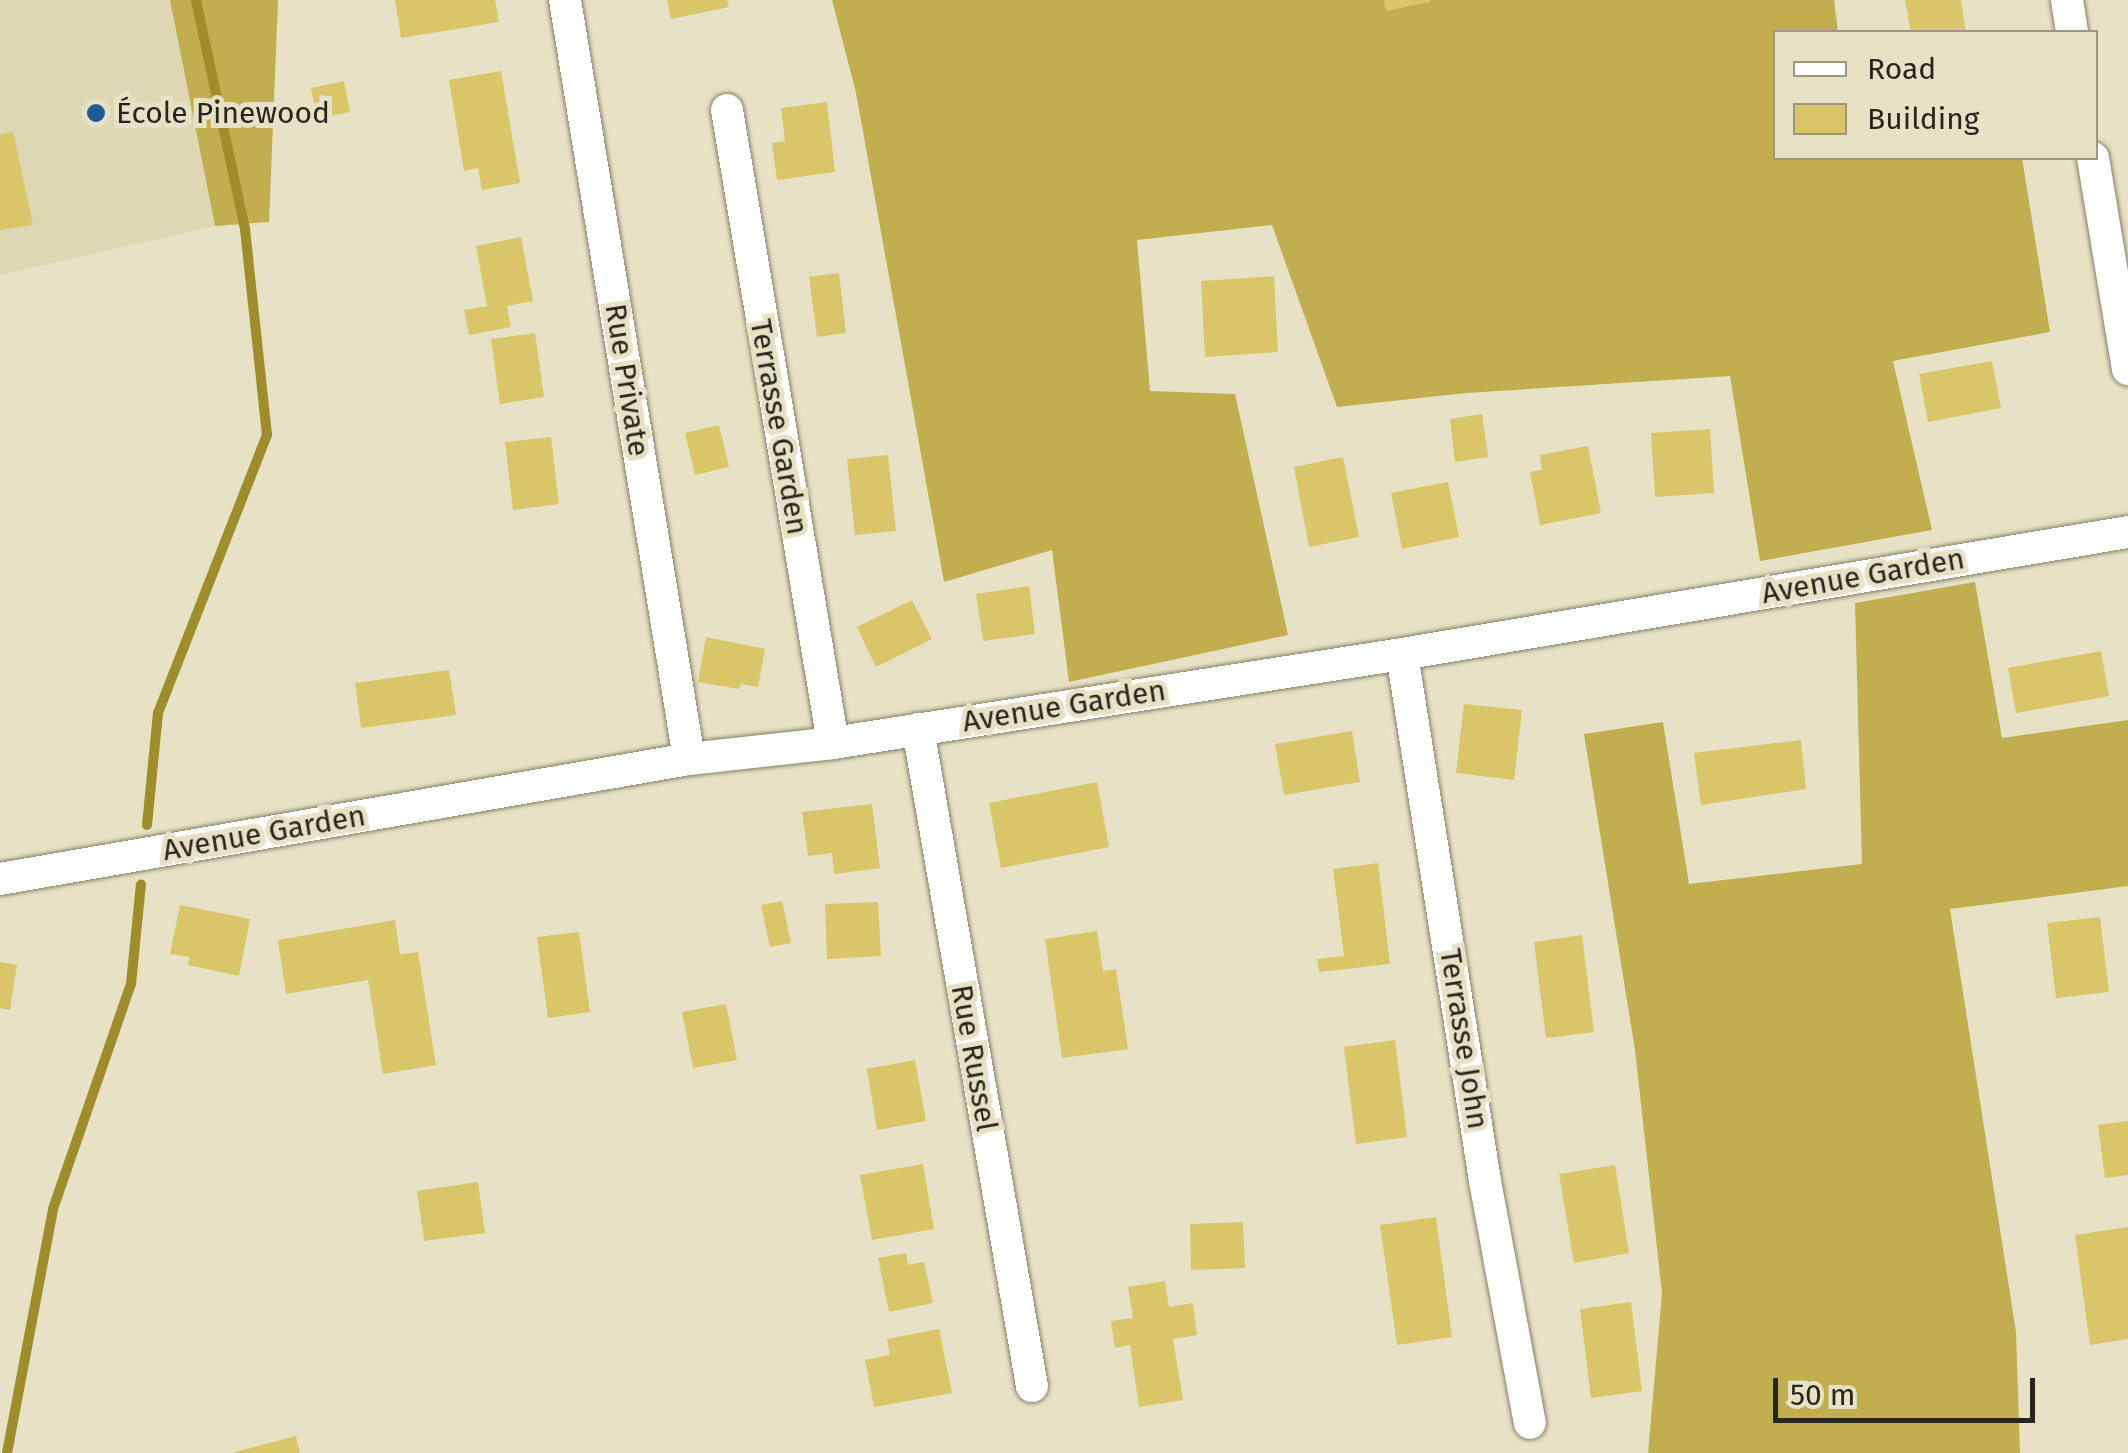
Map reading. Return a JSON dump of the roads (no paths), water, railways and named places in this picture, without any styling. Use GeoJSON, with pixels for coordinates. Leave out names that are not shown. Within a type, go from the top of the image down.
{"type":"FeatureCollection","features":[{"type":"Feature","properties":{"kind":"street","name":"Rue Private"},"geometry":{"type":"LineString","coordinates":[[565,0],[688,759]]}},
{"type":"Feature","properties":{"kind":"street"},"geometry":{"type":"LineString","coordinates":[[2066,0],[2072,30]]}},
{"type":"Feature","properties":{"kind":"street","name":"Terrasse Garden"},"geometry":{"type":"LineString","coordinates":[[728,110],[832,743]]}},
{"type":"Feature","properties":{"kind":"street"},"geometry":{"type":"LineString","coordinates":[[2093,160],[2128,369]]}},
{"type":"Feature","properties":{"kind":"street","name":"Avenue Garden"},"geometry":{"type":"LineString","coordinates":[[0,879],[688,759],[832,743],[1402,654],[2128,532]]}},
{"type":"Feature","properties":{"kind":"street","name":"Terrasse John"},"geometry":{"type":"LineString","coordinates":[[1402,654],[1486,1181],[1530,1423]]}},
{"type":"Feature","properties":{"kind":"street","name":"Rue Russel"},"geometry":{"type":"LineString","coordinates":[[918,729],[1032,1386]]}},
{"type":"Feature","properties":{"kind":"waterway"},"geometry":{"type":"LineString","coordinates":[[147,825],[158,713],[267,435],[245,229],[196,0]]}},
{"type":"Feature","properties":{"kind":"waterway"},"geometry":{"type":"LineString","coordinates":[[7,1453],[53,1209],[131,984],[141,884]]}},
{"type":"Feature","properties":{"kind":"place","name":"École Pinewood"},"geometry":{"type":"Point","coordinates":[96,113]}}]}
